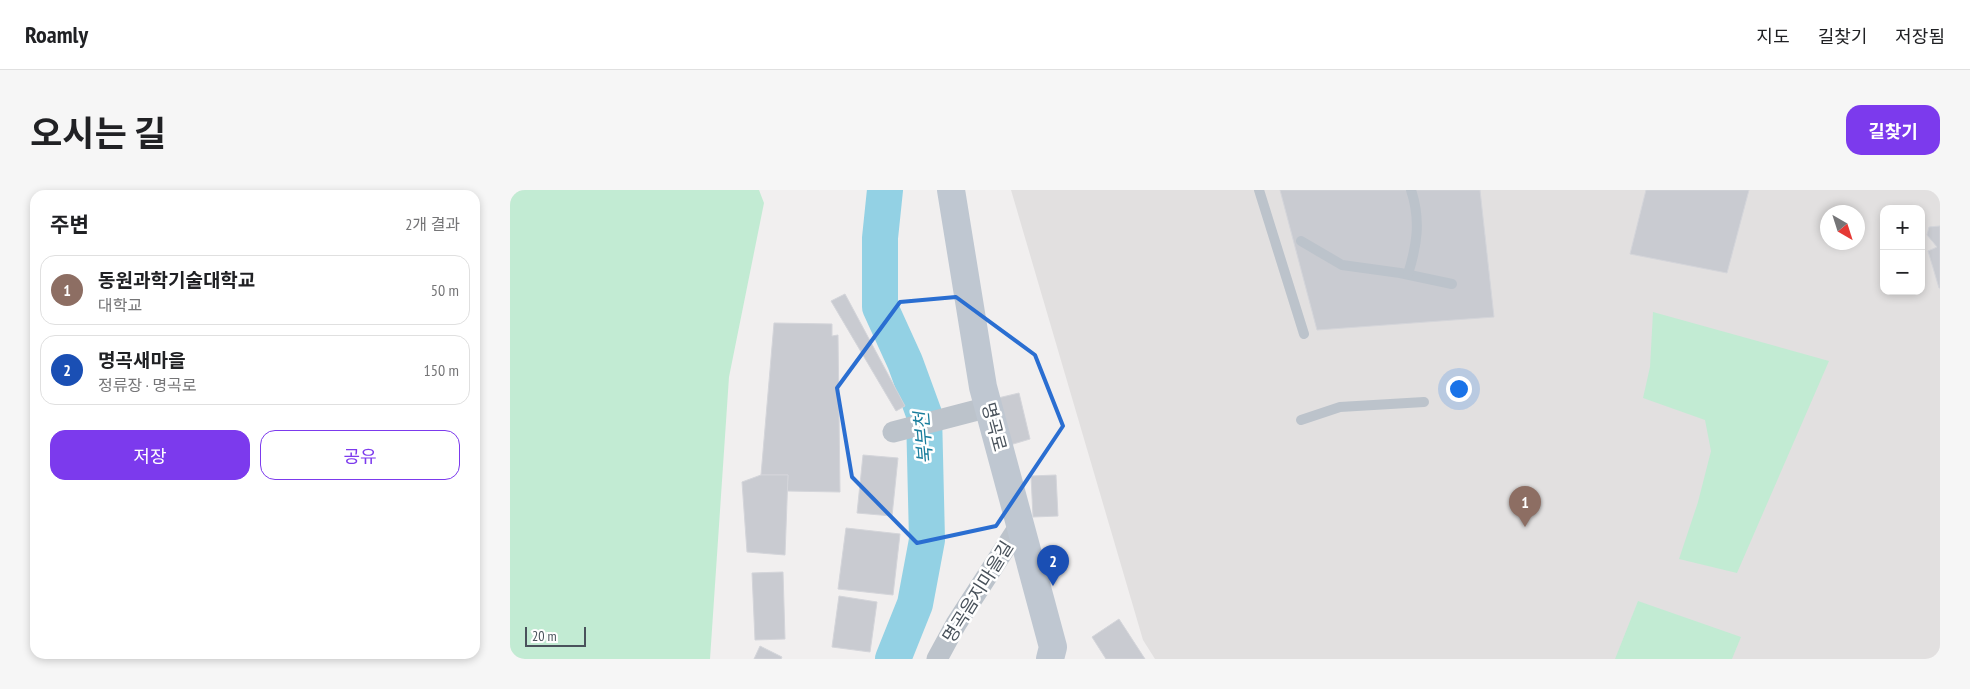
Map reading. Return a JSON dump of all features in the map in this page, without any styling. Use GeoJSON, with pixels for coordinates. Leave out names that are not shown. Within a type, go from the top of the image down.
{"type":"FeatureCollection","features":[{"type":"Feature","properties":{"kind":"main road","name":"명곡로"},"geometry":{"type":"LineString","coordinates":[[951,190],[983,387],[1053,647],[1050,659]]}},
{"type":"Feature","properties":{"kind":"street"},"geometry":{"type":"LineString","coordinates":[[893,432],[989,407]]}},
{"type":"Feature","properties":{"kind":"street","name":"명곡음지마을길"},"geometry":{"type":"LineString","coordinates":[[937,659],[956,624],[1020,524]]}},
{"type":"Feature","properties":{"kind":"lane"},"geometry":{"type":"LineString","coordinates":[[1259,190],[1304,334]]}},
{"type":"Feature","properties":{"kind":"lane"},"geometry":{"type":"LineString","coordinates":[[1408,274],[1416,246],[1416,206],[1411,190]]}},
{"type":"Feature","properties":{"kind":"lane"},"geometry":{"type":"LineString","coordinates":[[1301,241],[1342,265],[1408,274],[1452,284]]}},
{"type":"Feature","properties":{"kind":"lane"},"geometry":{"type":"LineString","coordinates":[[1300,420],[1340,406],[1424,402]]}},
{"type":"Feature","properties":{"kind":"highlighted area"},"geometry":{"type":"Polygon","coordinates":[[[956,297],[1035,355],[1063,426],[996,526],[917,543],[852,477],[837,388],[900,302],[956,297]]]}},
{"type":"Feature","properties":{"kind":"shaded area"},"geometry":{"type":"Polygon","coordinates":[[[1011,190],[1940,190],[1940,659],[1155,659],[1143,640],[1011,190]]]}},
{"type":"Feature","properties":{"kind":"green space"},"geometry":{"type":"Polygon","coordinates":[[[510,190],[759,190],[764,203],[729,377],[710,659],[510,659],[510,190]]]}},
{"type":"Feature","properties":{"kind":"green space"},"geometry":{"type":"Polygon","coordinates":[[[1653,312],[1829,361],[1737,573],[1679,559],[1698,502],[1711,451],[1705,420],[1643,398],[1650,367],[1653,312]]]}},
{"type":"Feature","properties":{"kind":"green space"},"geometry":{"type":"Polygon","coordinates":[[[1638,601],[1741,637],[1732,659],[1615,659],[1638,601]]]}},
{"type":"Feature","properties":{"kind":"building"},"geometry":{"type":"Polygon","coordinates":[[[1280,190],[1480,190],[1494,317],[1317,330],[1280,190]]]}},
{"type":"Feature","properties":{"kind":"building"},"geometry":{"type":"Polygon","coordinates":[[[1646,190],[1749,190],[1727,273],[1630,254],[1646,190]]]}},
{"type":"Feature","properties":{"kind":"building"},"geometry":{"type":"Polygon","coordinates":[[[1940,226],[1939,288],[1928,251],[1937,247],[1927,235],[1929,227],[1940,226]]]}},
{"type":"Feature","properties":{"kind":"building"},"geometry":{"type":"Polygon","coordinates":[[[845,294],[905,406],[896,411],[831,301],[845,294]]]}},
{"type":"Feature","properties":{"kind":"building"},"geometry":{"type":"Polygon","coordinates":[[[774,323],[832,324],[832,336],[838,335],[840,492],[787,491],[788,475],[761,475],[774,323]]]}},
{"type":"Feature","properties":{"kind":"building"},"geometry":{"type":"Polygon","coordinates":[[[1019,393],[1030,439],[1010,445],[998,398],[1019,393]]]}},
{"type":"Feature","properties":{"kind":"building"},"geometry":{"type":"Polygon","coordinates":[[[863,455],[898,458],[892,516],[857,513],[863,455]]]}},
{"type":"Feature","properties":{"kind":"building"},"geometry":{"type":"Polygon","coordinates":[[[761,475],[788,475],[785,555],[747,552],[742,482],[761,475]]]}},
{"type":"Feature","properties":{"kind":"building"},"geometry":{"type":"Polygon","coordinates":[[[1056,475],[1058,516],[1033,517],[1031,476],[1056,475]]]}},
{"type":"Feature","properties":{"kind":"building"},"geometry":{"type":"Polygon","coordinates":[[[846,528],[900,534],[893,595],[838,589],[846,528]]]}},
{"type":"Feature","properties":{"kind":"building"},"geometry":{"type":"Polygon","coordinates":[[[783,572],[785,639],[755,640],[752,573],[783,572]]]}},
{"type":"Feature","properties":{"kind":"building"},"geometry":{"type":"Polygon","coordinates":[[[839,596],[877,602],[870,652],[832,647],[839,596]]]}},
{"type":"Feature","properties":{"kind":"building"},"geometry":{"type":"Polygon","coordinates":[[[1119,619],[1145,659],[1106,659],[1092,637],[1119,619]]]}},
{"type":"Feature","properties":{"kind":"building"},"geometry":{"type":"Polygon","coordinates":[[[760,646],[782,657],[781,659],[754,659],[760,646]]]}},
{"type":"Feature","properties":{"kind":"waterway","name":"북부천"},"geometry":{"type":"LineString","coordinates":[[885,190],[880,238],[880,307],[905,362],[924,414],[927,540],[915,604],[893,659]]}},
{"type":"Feature","properties":{"kind":"place","name":"동원과학기술대학교"},"geometry":{"type":"Point","coordinates":[1525,527]}},
{"type":"Feature","properties":{"kind":"place","name":"명곡새마을"},"geometry":{"type":"Point","coordinates":[1053,586]}}]}
